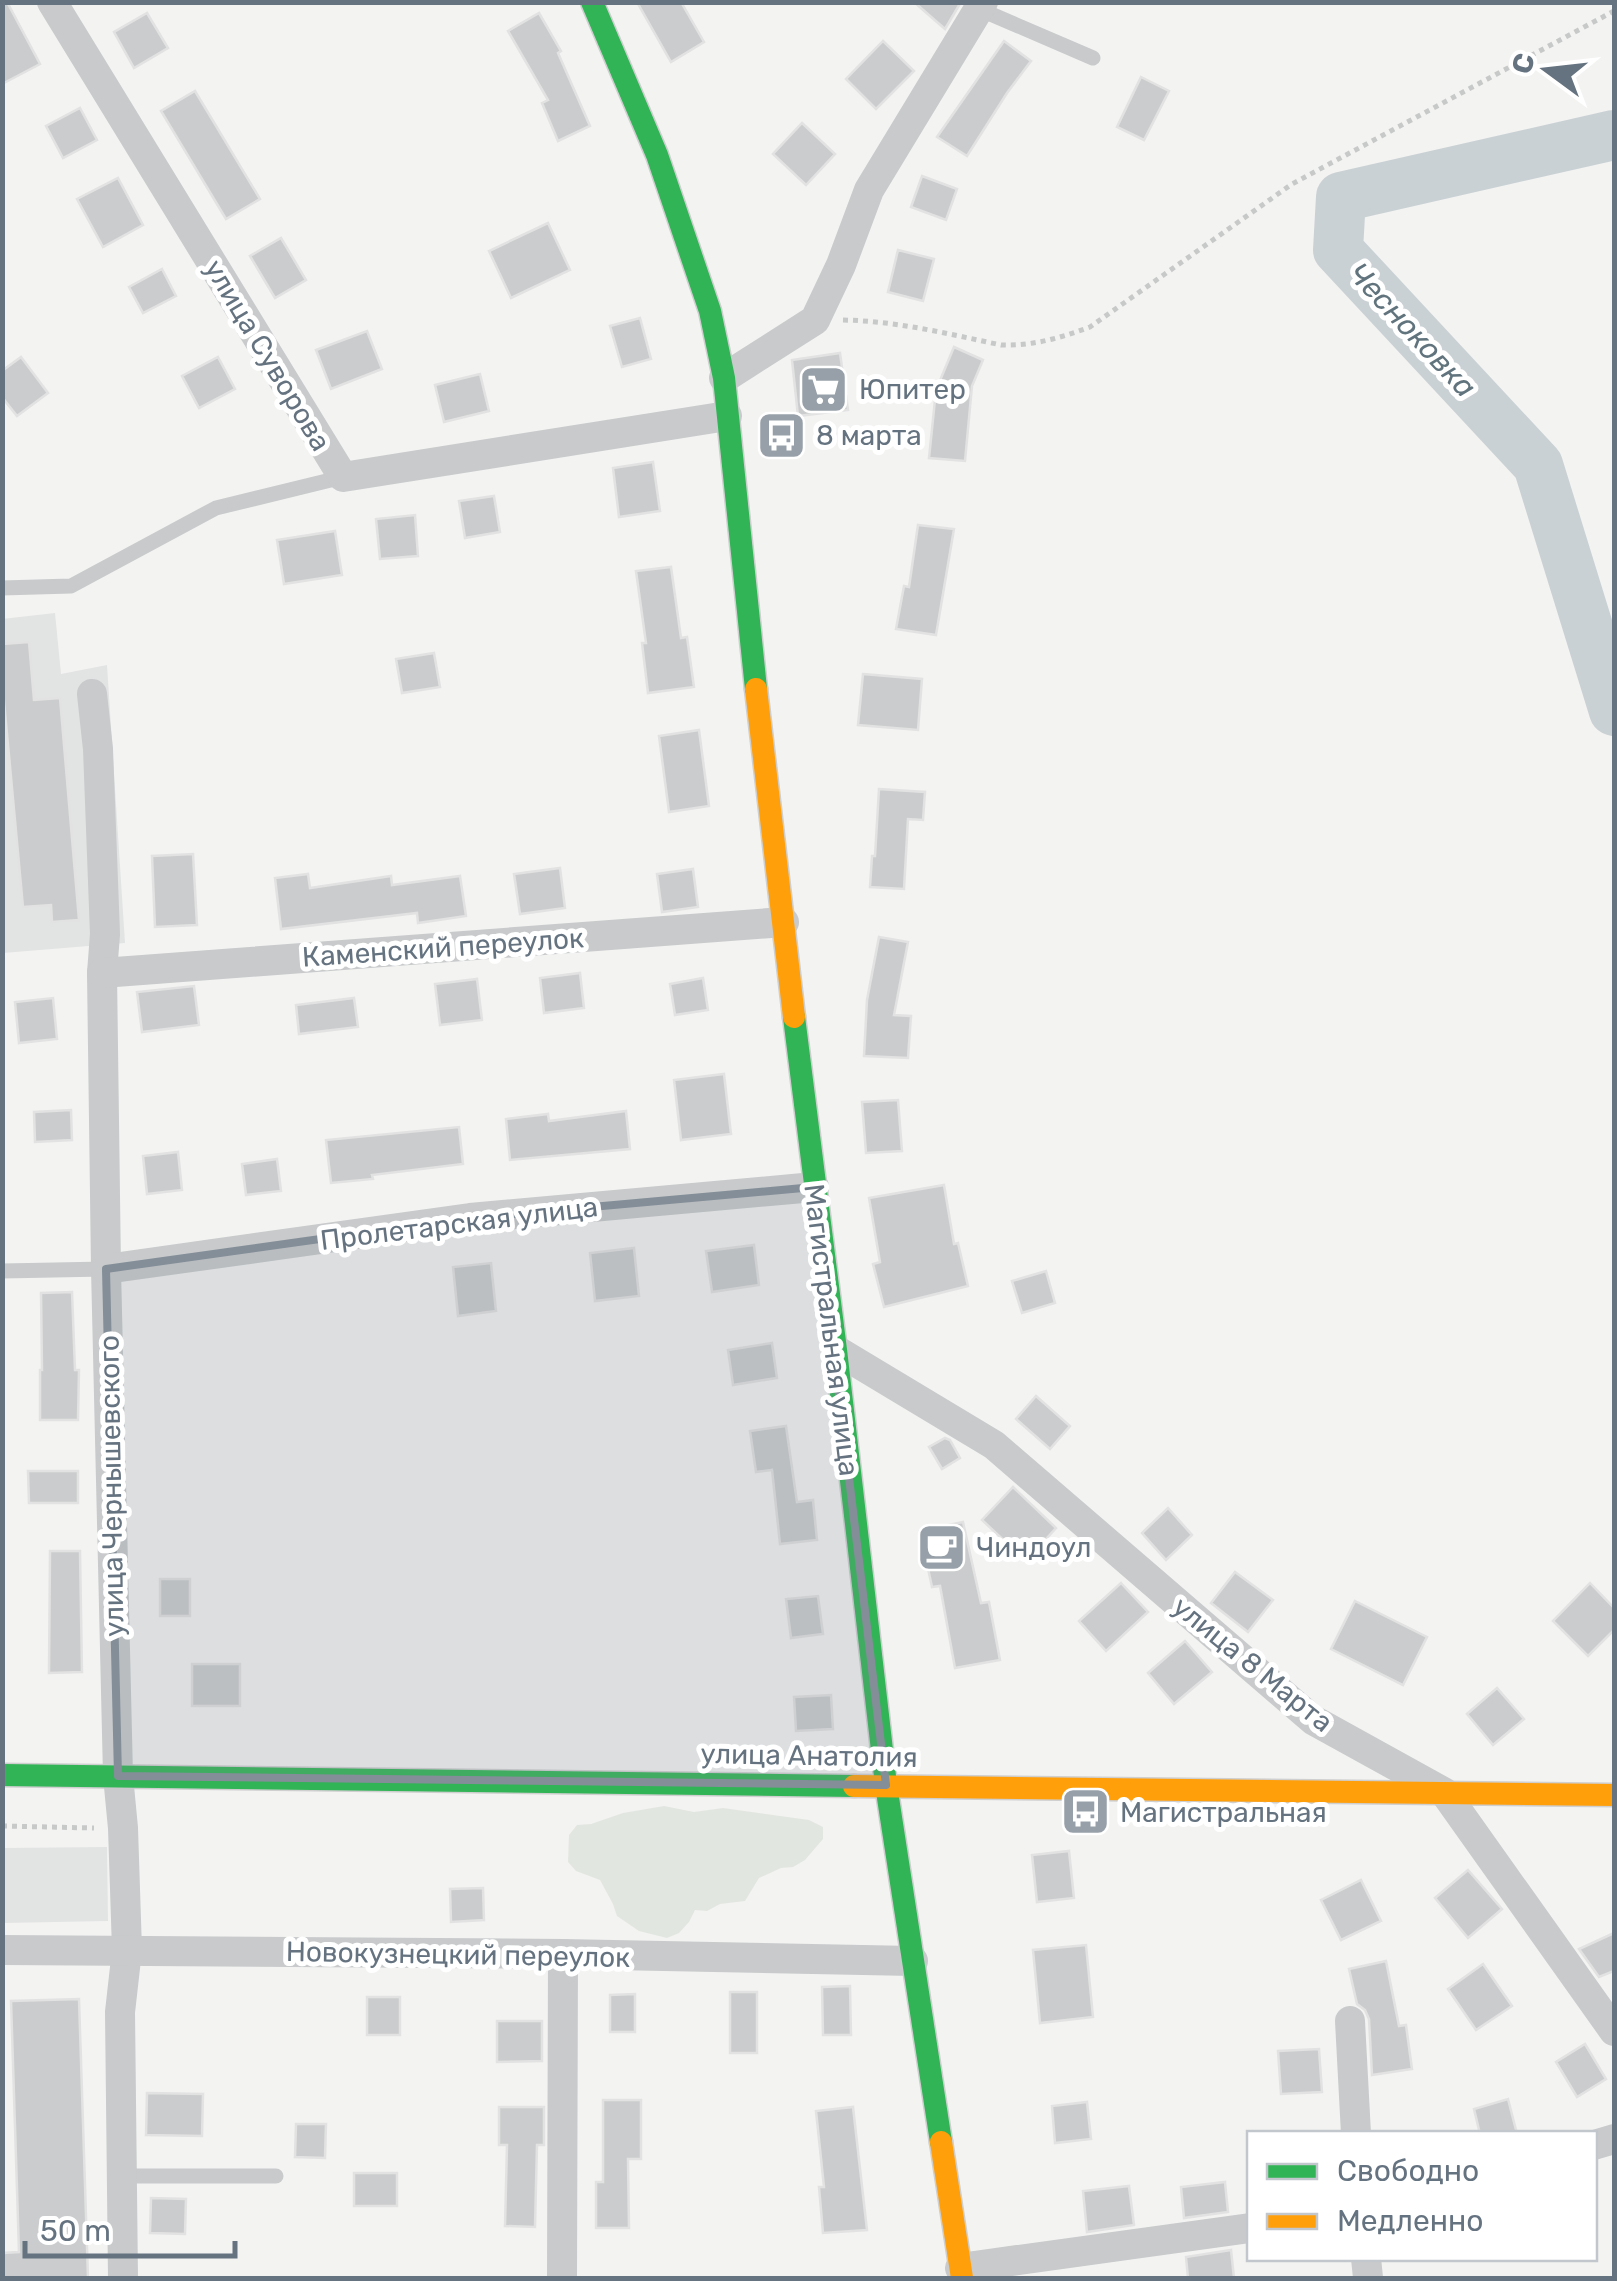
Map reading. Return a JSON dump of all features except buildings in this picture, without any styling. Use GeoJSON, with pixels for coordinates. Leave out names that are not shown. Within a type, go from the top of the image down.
{"type":"FeatureCollection","features":[{"type":"Feature","properties":{"kind":"street","name":"улица Суворова"},"geometry":{"type":"LineString","coordinates":[[52,2],[343,478],[727,416]]}},
{"type":"Feature","properties":{"kind":"street","name":"Магистральная улица"},"geometry":{"type":"LineString","coordinates":[[592,2],[658,155],[710,312],[724,378],[748,627],[886,1786],[961,2274]]}},
{"type":"Feature","properties":{"kind":"street"},"geometry":{"type":"LineString","coordinates":[[724,378],[816,320],[869,190],[981,6]]}},
{"type":"Feature","properties":{"kind":"street","name":"улица Чернышевского"},"geometry":{"type":"LineString","coordinates":[[92,694],[98,749],[105,934],[102,973],[106,1269],[118,1776],[124,1828],[127,1950],[120,2012],[122,2278]]}},
{"type":"Feature","properties":{"kind":"street","name":"Каменский переулок"},"geometry":{"type":"LineString","coordinates":[[102,973],[784,922]]}},
{"type":"Feature","properties":{"kind":"street","name":"Пролетарская улица"},"geometry":{"type":"LineString","coordinates":[[106,1269],[470,1218],[814,1187]]}},
{"type":"Feature","properties":{"kind":"street","name":"улица 8 Марта"},"geometry":{"type":"LineString","coordinates":[[836,1350],[994,1445],[1312,1720],[1445,1793],[1614,2031]]}},
{"type":"Feature","properties":{"kind":"street","name":"улица Анатолия"},"geometry":{"type":"LineString","coordinates":[[2,1775],[1614,1795]]}},
{"type":"Feature","properties":{"kind":"street","name":"Новокузнецкий переулок"},"geometry":{"type":"LineString","coordinates":[[2,1950],[563,1954],[913,1962]]}},
{"type":"Feature","properties":{"kind":"street"},"geometry":{"type":"LineString","coordinates":[[562,2278],[563,1954]]}},
{"type":"Feature","properties":{"kind":"street"},"geometry":{"type":"LineString","coordinates":[[1350,2021],[1356,2131]]}},
{"type":"Feature","properties":{"kind":"street"},"geometry":{"type":"LineString","coordinates":[[961,2274],[1247,2228]]}},
{"type":"Feature","properties":{"kind":"lane"},"geometry":{"type":"LineString","coordinates":[[981,6],[1093,58]]}},
{"type":"Feature","properties":{"kind":"lane"},"geometry":{"type":"LineString","coordinates":[[2,588],[71,586],[216,508],[343,478]]}},
{"type":"Feature","properties":{"kind":"lane"},"geometry":{"type":"LineString","coordinates":[[2,1271],[106,1269]]}},
{"type":"Feature","properties":{"kind":"lane"},"geometry":{"type":"LineString","coordinates":[[122,2176],[276,2176]]}},
{"type":"Feature","properties":{"kind":"path"},"geometry":{"type":"LineString","coordinates":[[816,320],[869,320],[1001,345],[1029,346],[1067,336],[1090,327],[1292,184],[1614,11]]}},
{"type":"Feature","properties":{"kind":"path"},"geometry":{"type":"LineString","coordinates":[[2,1826],[124,1828]]}},
{"type":"Feature","properties":{"kind":"highlighted area"},"geometry":{"type":"Polygon","coordinates":[[[814,1187],[886,1785],[118,1776],[106,1269],[470,1218],[814,1187]]]}},
{"type":"Feature","properties":{"kind":"shaded area"},"geometry":{"type":"Polygon","coordinates":[[[55,613],[61,674],[107,665],[125,943],[3,953],[2,619],[55,613]]]}},
{"type":"Feature","properties":{"kind":"shaded area"},"geometry":{"type":"Polygon","coordinates":[[[664,1806],[694,1812],[723,1808],[809,1820],[823,1827],[823,1839],[805,1860],[759,1878],[745,1901],[720,1904],[707,1911],[695,1910],[679,1933],[667,1938],[639,1931],[617,1916],[600,1880],[576,1871],[568,1862],[569,1835],[577,1825],[664,1806]]]}},
{"type":"Feature","properties":{"kind":"shaded area"},"geometry":{"type":"Polygon","coordinates":[[[107,1847],[108,1921],[3,1923],[3,1848],[107,1847]]]}},
{"type":"Feature","properties":{"kind":"waterway","name":"Чесноковка"},"geometry":{"type":"LineString","coordinates":[[1614,135],[1341,197],[1338,250],[1538,465],[1614,711]]}},
{"type":"Feature","properties":{"kind":"traffic: fast"},"geometry":{"type":"LineString","coordinates":[[592,2],[657,155],[710,311],[724,378],[756,689]]}},
{"type":"Feature","properties":{"kind":"traffic: fast"},"geometry":{"type":"LineString","coordinates":[[794,1017],[886,1785],[941,2142]]}},
{"type":"Feature","properties":{"kind":"traffic: fast"},"geometry":{"type":"LineString","coordinates":[[2,1775],[854,1786]]}},
{"type":"Feature","properties":{"kind":"traffic: slow"},"geometry":{"type":"LineString","coordinates":[[756,689],[794,1017]]}},
{"type":"Feature","properties":{"kind":"traffic: slow"},"geometry":{"type":"LineString","coordinates":[[854,1786],[1614,1795]]}},
{"type":"Feature","properties":{"kind":"traffic: slow"},"geometry":{"type":"LineString","coordinates":[[941,2142],[962,2278]]}},
{"type":"Feature","properties":{"kind":"place","name":"Юпитер"},"geometry":{"type":"Point","coordinates":[824,389]}},
{"type":"Feature","properties":{"kind":"place","name":"8 марта"},"geometry":{"type":"Point","coordinates":[781,435]}},
{"type":"Feature","properties":{"kind":"place","name":"Чиндоул"},"geometry":{"type":"Point","coordinates":[941,1547]}},
{"type":"Feature","properties":{"kind":"place","name":"Магистральная"},"geometry":{"type":"Point","coordinates":[1085,1812]}}]}
